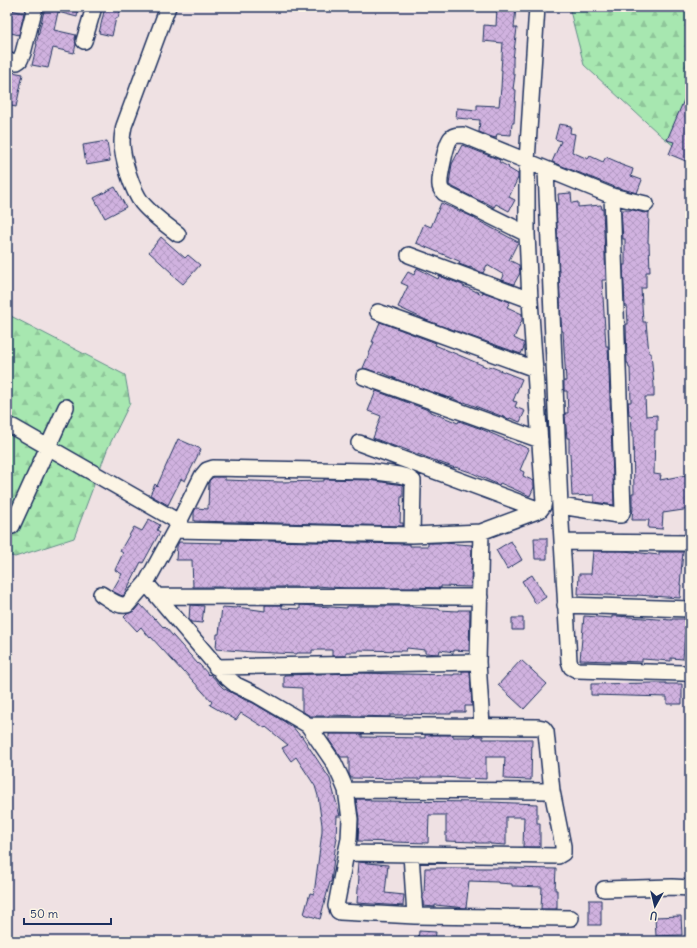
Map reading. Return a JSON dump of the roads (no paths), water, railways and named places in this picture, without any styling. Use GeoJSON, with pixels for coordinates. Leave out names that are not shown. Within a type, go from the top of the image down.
{"type":"FeatureCollection","features":[{"type":"Feature","properties":{"kind":"street"},"geometry":{"type":"LineString","coordinates":[[7,61],[17,62],[20,60],[23,53],[33,7]]}},
{"type":"Feature","properties":{"kind":"street"},"geometry":{"type":"LineString","coordinates":[[84,41],[94,7]]}},
{"type":"Feature","properties":{"kind":"street"},"geometry":{"type":"LineString","coordinates":[[168,7],[124,126],[122,143],[132,186],[142,203],[159,220],[178,234]]}},
{"type":"Feature","properties":{"kind":"street"},"geometry":{"type":"LineString","coordinates":[[537,7],[538,166],[569,661],[574,669],[683,673],[690,671]]}},
{"type":"Feature","properties":{"kind":"street"},"geometry":{"type":"LineString","coordinates":[[527,234],[444,193],[439,183],[441,170],[448,141],[454,135],[462,135],[612,196],[646,204]]}},
{"type":"Feature","properties":{"kind":"street"},"geometry":{"type":"LineString","coordinates":[[12,427],[177,526],[412,535],[481,532],[540,510],[544,504],[527,234],[538,166]]}},
{"type":"Feature","properties":{"kind":"street"},"geometry":{"type":"LineString","coordinates":[[560,506],[618,515],[620,515],[623,510],[612,196]]}},
{"type":"Feature","properties":{"kind":"street"},"geometry":{"type":"LineString","coordinates":[[409,254],[530,300]]}},
{"type":"Feature","properties":{"kind":"street"},"geometry":{"type":"LineString","coordinates":[[378,312],[535,369]]}},
{"type":"Feature","properties":{"kind":"street"},"geometry":{"type":"LineString","coordinates":[[364,377],[540,440]]}},
{"type":"Feature","properties":{"kind":"street"},"geometry":{"type":"LineString","coordinates":[[12,526],[66,407]]}},
{"type":"Feature","properties":{"kind":"street"},"geometry":{"type":"LineString","coordinates":[[359,443],[540,510]]}},
{"type":"Feature","properties":{"kind":"street"},"geometry":{"type":"LineString","coordinates":[[101,594],[120,606],[128,605],[146,583],[202,476],[207,470],[212,468],[369,471],[407,477],[413,481],[412,535]]}},
{"type":"Feature","properties":{"kind":"street"},"geometry":{"type":"LineString","coordinates":[[481,532],[478,662],[482,726]]}},
{"type":"Feature","properties":{"kind":"street"},"geometry":{"type":"LineString","coordinates":[[562,542],[690,543]]}},
{"type":"Feature","properties":{"kind":"street"},"geometry":{"type":"LineString","coordinates":[[146,583],[224,675],[236,685],[257,695],[308,725],[334,763],[342,778],[346,790],[350,819],[349,839],[336,906],[340,912],[415,916],[571,918]]}},
{"type":"Feature","properties":{"kind":"street"},"geometry":{"type":"LineString","coordinates":[[158,596],[480,597]]}},
{"type":"Feature","properties":{"kind":"street"},"geometry":{"type":"LineString","coordinates":[[566,605],[690,609]]}},
{"type":"Feature","properties":{"kind":"street"},"geometry":{"type":"LineString","coordinates":[[216,667],[478,662]]}},
{"type":"Feature","properties":{"kind":"street"},"geometry":{"type":"LineString","coordinates":[[308,725],[538,726],[543,728],[546,732],[552,791],[564,846],[563,853],[561,855],[346,853]]}},
{"type":"Feature","properties":{"kind":"street"},"geometry":{"type":"LineString","coordinates":[[346,790],[552,791]]}},
{"type":"Feature","properties":{"kind":"street"},"geometry":{"type":"LineString","coordinates":[[411,854],[415,916]]}},
{"type":"Feature","properties":{"kind":"street"},"geometry":{"type":"LineString","coordinates":[[604,889],[672,887],[690,888]]}}]}
